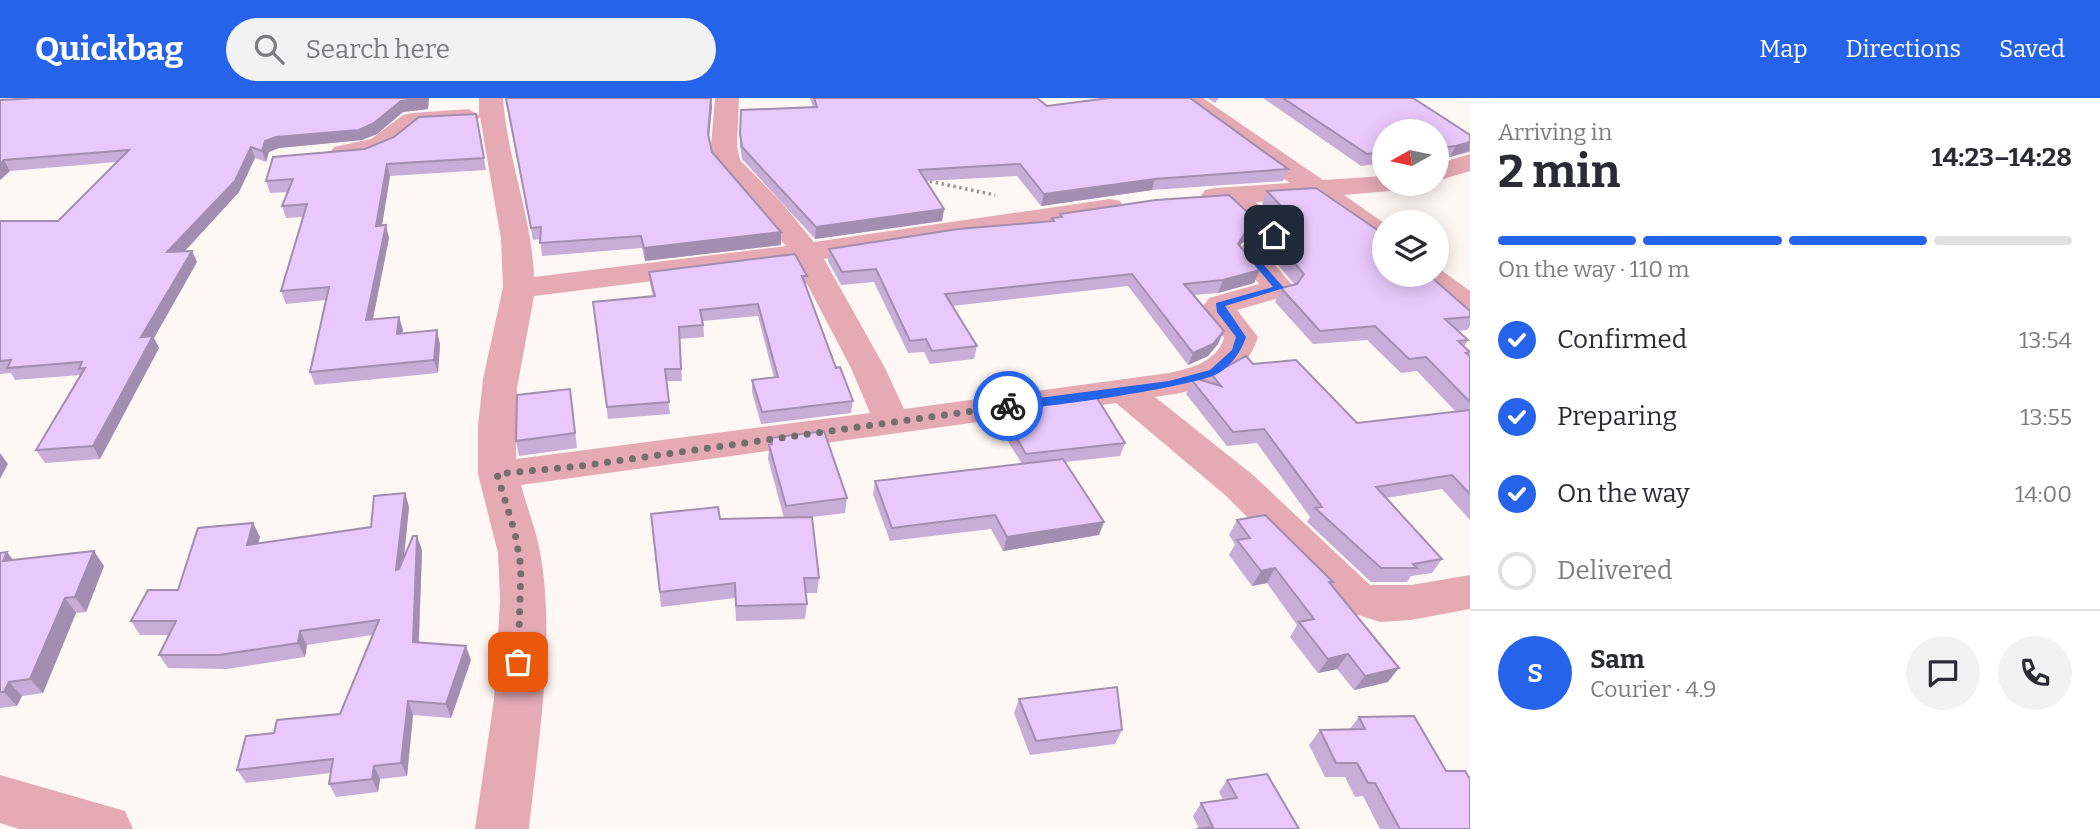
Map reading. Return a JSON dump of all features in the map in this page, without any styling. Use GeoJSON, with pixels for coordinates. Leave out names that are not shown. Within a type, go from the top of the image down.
{"type":"FeatureCollection","features":[{"type":"Feature","properties":{"kind":"street"},"geometry":{"type":"LineString","coordinates":[[727,98],[724,146],[727,162],[771,208],[805,251],[868,368],[892,423]]}},
{"type":"Feature","properties":{"kind":"street"},"geometry":{"type":"LineString","coordinates":[[1187,98],[1372,227]]}},
{"type":"Feature","properties":{"kind":"street"},"geometry":{"type":"LineString","coordinates":[[321,155],[368,150],[387,141],[414,119],[491,106],[511,209],[519,288],[501,374],[497,474],[515,533],[521,578],[514,739],[502,829]]}},
{"type":"Feature","properties":{"kind":"street"},"geometry":{"type":"LineString","coordinates":[[1449,169],[1470,162]]}},
{"type":"Feature","properties":{"kind":"street"},"geometry":{"type":"LineString","coordinates":[[1193,198],[1372,185]]}},
{"type":"Feature","properties":{"kind":"street"},"geometry":{"type":"LineString","coordinates":[[497,474],[580,466],[1169,384],[1213,372],[1236,352],[1241,337],[1222,312],[1220,305],[1279,288],[1251,256],[1255,250],[1276,238],[1232,194]]}},
{"type":"Feature","properties":{"kind":"street"},"geometry":{"type":"LineString","coordinates":[[519,288],[681,270],[1140,203]]}},
{"type":"Feature","properties":{"kind":"street"},"geometry":{"type":"LineString","coordinates":[[1447,287],[1470,307]]}},
{"type":"Feature","properties":{"kind":"street"},"geometry":{"type":"LineString","coordinates":[[1123,390],[1240,485],[1361,601],[1382,606],[1470,592]]}},
{"type":"Feature","properties":{"kind":"street"},"geometry":{"type":"LineString","coordinates":[[0,799],[106,829]]}},
{"type":"Feature","properties":{"kind":"path"},"geometry":{"type":"LineString","coordinates":[[914,179],[996,195],[1059,215]]}},
{"type":"Feature","properties":{"kind":"building"},"geometry":{"type":"Polygon","coordinates":[[[425,98],[401,101],[374,123],[359,130],[276,137],[265,141],[262,151],[251,147],[235,181],[167,252],[192,251],[141,337],[153,336],[93,446],[36,450],[85,368],[79,369],[82,362],[7,368],[11,360],[0,361],[0,221],[58,221],[129,150],[4,160],[0,164],[0,100],[425,98]]]}},
{"type":"Feature","properties":{"kind":"building"},"geometry":{"type":"Polygon","coordinates":[[[506,98],[711,98],[708,134],[712,152],[781,232],[644,248],[641,236],[540,243],[541,227],[531,228],[506,98]]]}},
{"type":"Feature","properties":{"kind":"building"},"geometry":{"type":"Polygon","coordinates":[[[814,98],[1037,98],[1047,106],[1109,98],[1190,98],[1288,169],[1155,179],[1044,194],[1020,164],[919,170],[944,209],[816,227],[742,147],[740,134],[741,110],[817,107],[814,98]]]}},
{"type":"Feature","properties":{"kind":"building"},"geometry":{"type":"Polygon","coordinates":[[[1283,98],[1413,98],[1445,119],[1372,119],[1372,153],[1367,154],[1283,98]]]}},
{"type":"Feature","properties":{"kind":"building"},"geometry":{"type":"Polygon","coordinates":[[[476,114],[484,158],[387,164],[376,226],[386,225],[366,320],[399,317],[397,334],[437,330],[434,360],[310,372],[329,287],[281,291],[307,204],[282,206],[293,179],[266,181],[273,157],[365,149],[394,137],[419,117],[476,114]]]}},
{"type":"Feature","properties":{"kind":"building"},"geometry":{"type":"Polygon","coordinates":[[[1449,121],[1470,135],[1470,142],[1449,147],[1449,121]]]}},
{"type":"Feature","properties":{"kind":"building"},"geometry":{"type":"Polygon","coordinates":[[[1316,188],[1372,226],[1372,287],[1443,287],[1470,311],[1470,317],[1445,319],[1468,340],[1458,341],[1470,352],[1466,353],[1470,356],[1470,402],[1426,357],[1409,359],[1375,326],[1320,331],[1281,288],[1297,284],[1304,274],[1277,243],[1293,233],[1299,225],[1267,191],[1316,188]]]}},
{"type":"Feature","properties":{"kind":"building"},"geometry":{"type":"Polygon","coordinates":[[[1229,195],[1259,223],[1247,230],[1238,244],[1260,270],[1223,280],[1184,284],[1224,331],[1213,344],[1193,353],[1132,274],[945,294],[977,346],[932,351],[926,339],[910,341],[876,269],[842,272],[829,249],[958,229],[1054,221],[1052,218],[1062,217],[1060,214],[1156,200],[1229,195]]]}},
{"type":"Feature","properties":{"kind":"building"},"geometry":{"type":"Polygon","coordinates":[[[795,254],[807,276],[802,276],[836,368],[840,367],[853,401],[762,412],[752,380],[778,377],[758,304],[700,310],[703,325],[679,327],[681,369],[665,369],[669,402],[607,407],[593,302],[655,296],[649,272],[795,254]]]}},
{"type":"Feature","properties":{"kind":"building"},"geometry":{"type":"Polygon","coordinates":[[[1246,356],[1253,364],[1296,360],[1357,423],[1470,410],[1470,494],[1452,475],[1376,487],[1442,559],[1413,564],[1417,568],[1381,568],[1315,508],[1322,507],[1264,429],[1233,432],[1192,380],[1198,379],[1221,386],[1212,375],[1246,356]]]}},
{"type":"Feature","properties":{"kind":"building"},"geometry":{"type":"Polygon","coordinates":[[[570,389],[575,433],[516,441],[517,395],[570,389]]]}},
{"type":"Feature","properties":{"kind":"building"},"geometry":{"type":"Polygon","coordinates":[[[1097,398],[1125,443],[1026,454],[1003,415],[1040,409],[1037,405],[1097,398]]]}},
{"type":"Feature","properties":{"kind":"building"},"geometry":{"type":"Polygon","coordinates":[[[824,431],[847,498],[786,506],[769,445],[772,444],[770,438],[824,431]]]}},
{"type":"Feature","properties":{"kind":"building"},"geometry":{"type":"Polygon","coordinates":[[[1063,459],[1104,522],[1007,537],[995,515],[892,528],[875,481],[1063,459]]]}},
{"type":"Feature","properties":{"kind":"building"},"geometry":{"type":"Polygon","coordinates":[[[405,493],[396,570],[399,569],[413,536],[417,536],[413,642],[466,646],[446,704],[408,701],[401,763],[374,766],[372,779],[329,784],[333,759],[237,770],[246,736],[274,733],[277,720],[340,714],[379,620],[300,631],[298,643],[219,655],[159,655],[176,621],[131,621],[148,590],[178,590],[198,528],[253,523],[247,545],[371,527],[374,496],[405,493]]]}},
{"type":"Feature","properties":{"kind":"building"},"geometry":{"type":"Polygon","coordinates":[[[718,507],[720,519],[812,517],[819,578],[804,578],[807,604],[736,606],[735,583],[660,592],[651,514],[718,507]]]}},
{"type":"Feature","properties":{"kind":"building"},"geometry":{"type":"Polygon","coordinates":[[[1265,515],[1333,582],[1329,582],[1399,668],[1365,676],[1348,654],[1328,659],[1299,622],[1314,619],[1275,568],[1261,571],[1237,540],[1250,538],[1237,520],[1265,515]]]}},
{"type":"Feature","properties":{"kind":"building"},"geometry":{"type":"Polygon","coordinates":[[[94,551],[75,597],[65,598],[30,679],[9,682],[4,692],[0,692],[0,553],[7,552],[3,561],[94,551]]]}},
{"type":"Feature","properties":{"kind":"building"},"geometry":{"type":"Polygon","coordinates":[[[1117,687],[1122,730],[1036,741],[1019,699],[1117,687]]]}},
{"type":"Feature","properties":{"kind":"building"},"geometry":{"type":"Polygon","coordinates":[[[1414,716],[1446,771],[1465,771],[1470,779],[1470,829],[1400,829],[1375,783],[1368,783],[1357,763],[1336,763],[1320,730],[1365,729],[1359,717],[1414,716]]]}},
{"type":"Feature","properties":{"kind":"building"},"geometry":{"type":"Polygon","coordinates":[[[1267,774],[1299,829],[1196,829],[1213,827],[1201,803],[1237,798],[1227,780],[1267,774]]]}},
{"type":"Feature","properties":{"kind":"way so far"},"geometry":{"type":"LineString","coordinates":[[518,662],[522,610],[521,567],[515,533],[497,474],[580,466],[1008,406]]}},
{"type":"Feature","properties":{"kind":"route"},"geometry":{"type":"LineString","coordinates":[[1008,406],[1169,384],[1213,372],[1228,362],[1236,352],[1241,337],[1237,328],[1222,312],[1220,305],[1279,288],[1251,256],[1255,250],[1275,240],[1274,235]]}}]}
